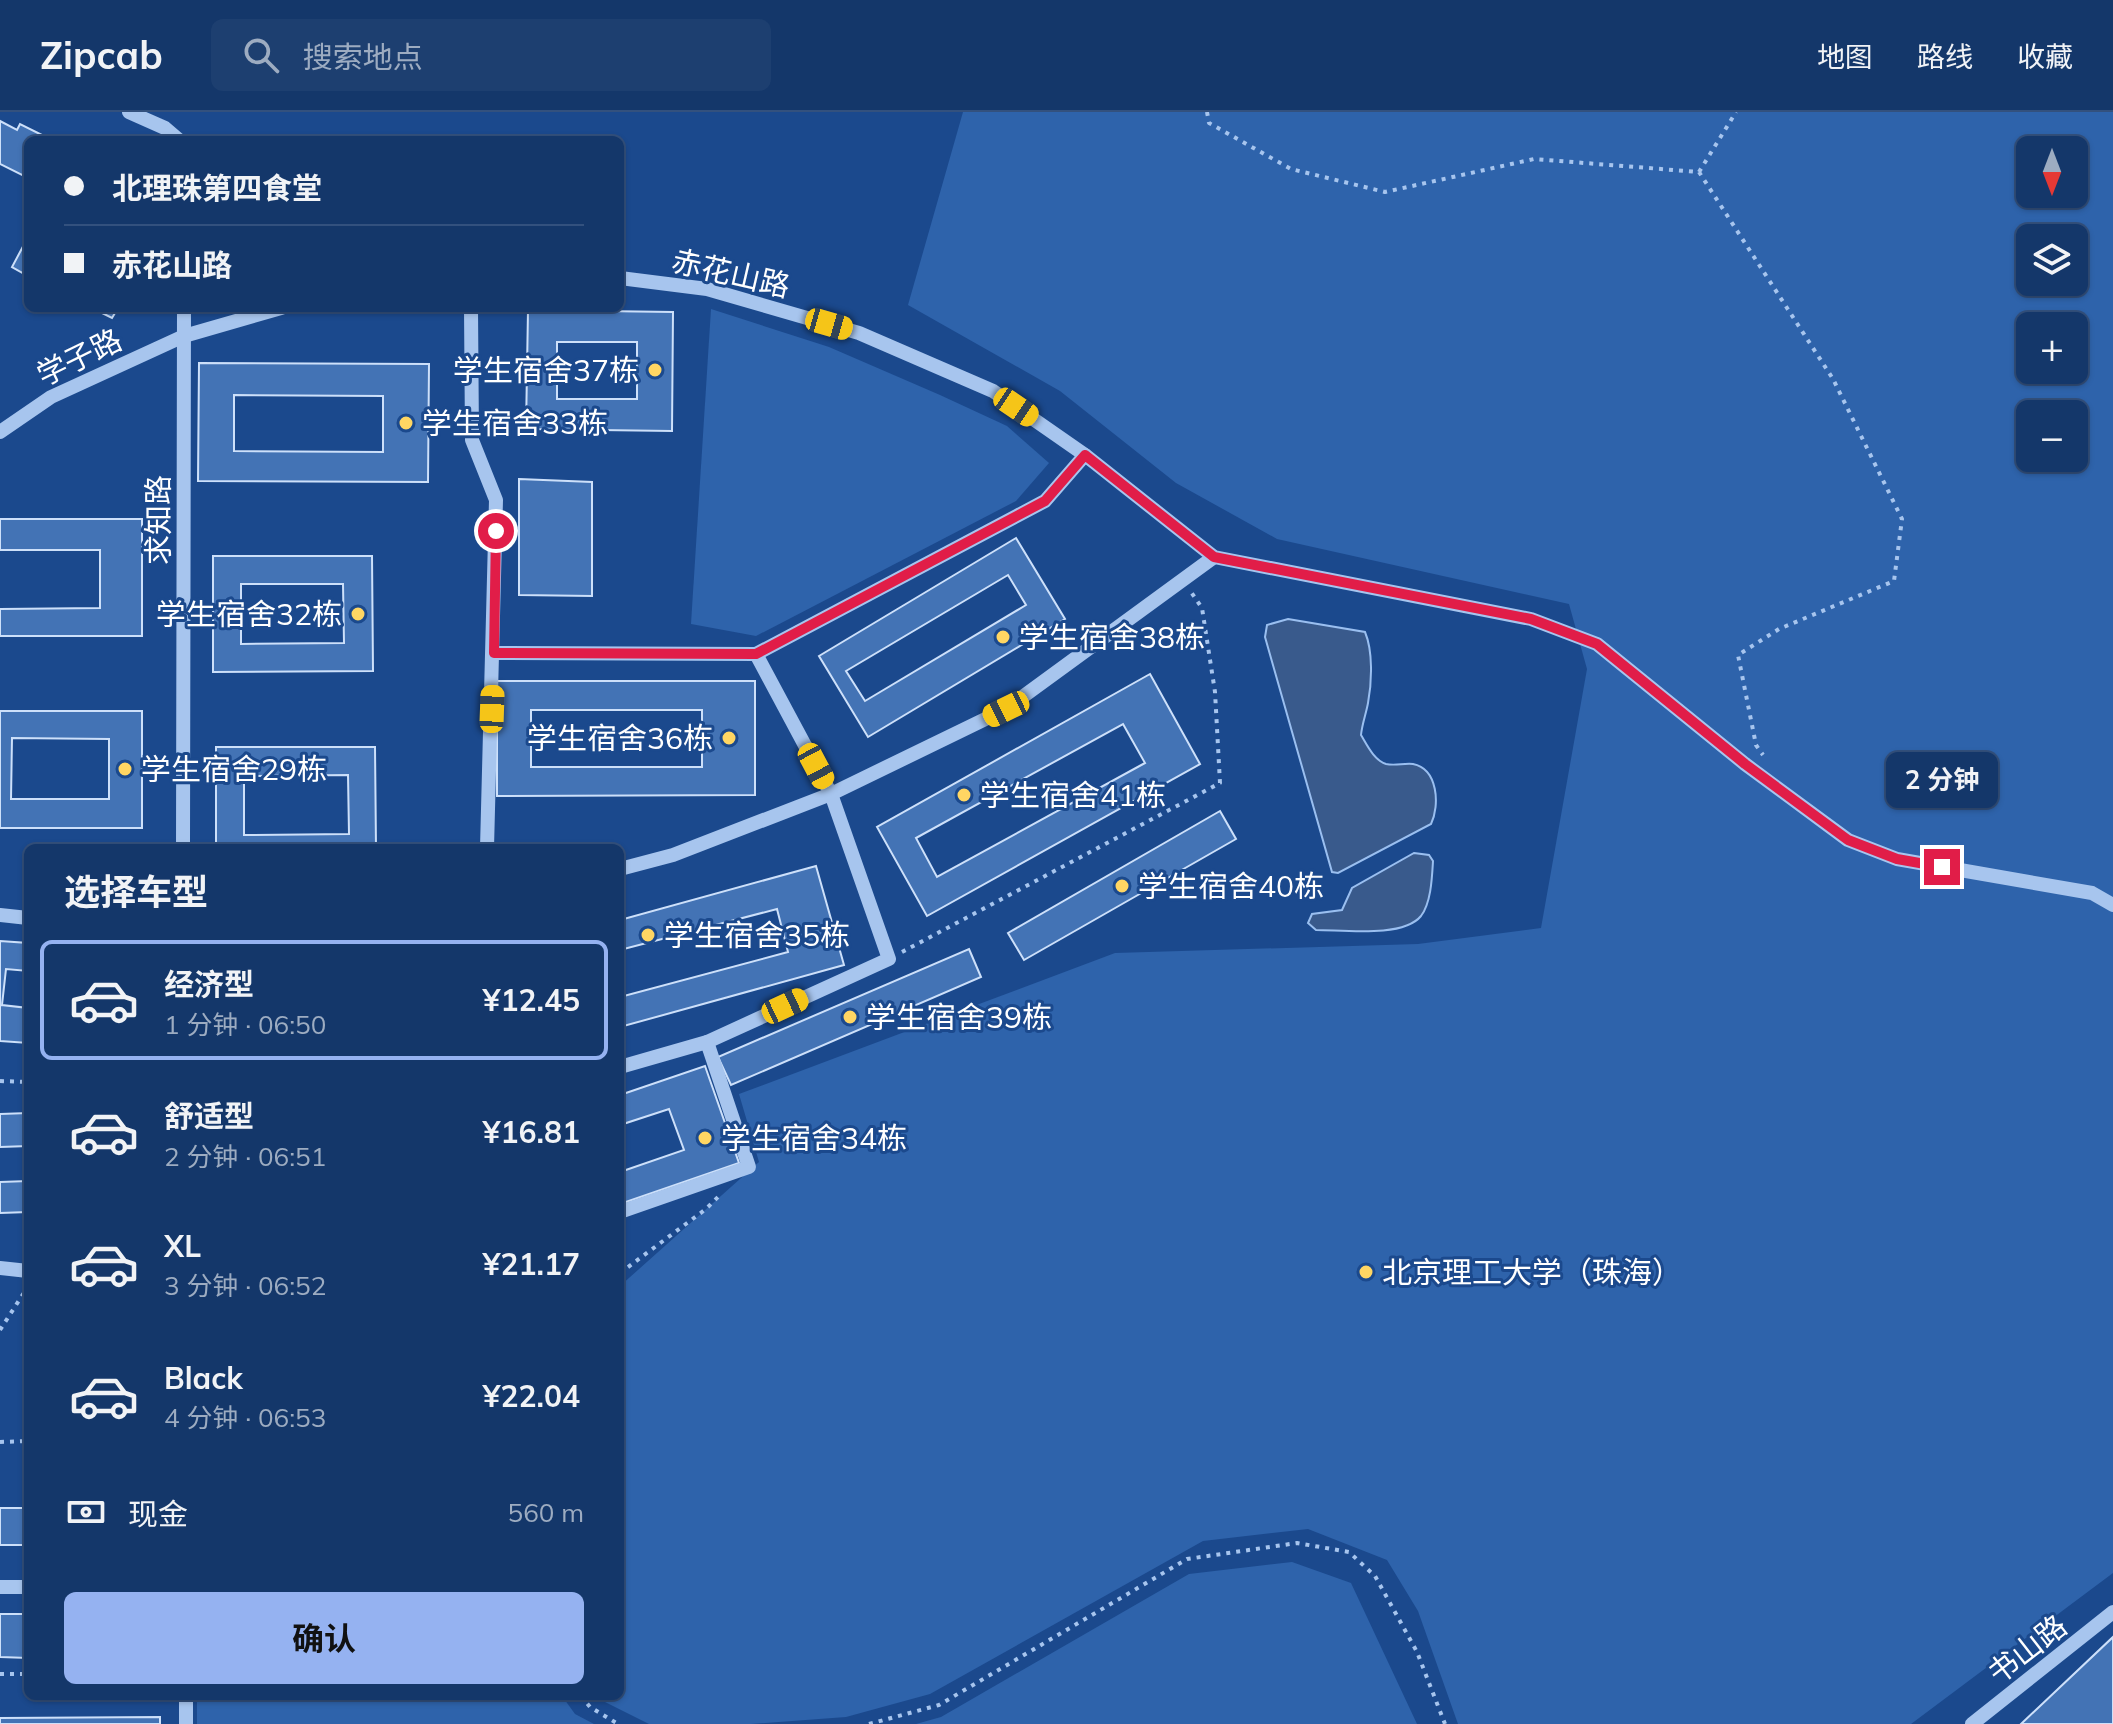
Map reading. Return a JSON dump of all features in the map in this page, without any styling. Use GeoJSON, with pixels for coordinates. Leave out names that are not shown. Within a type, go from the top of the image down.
{"type":"FeatureCollection","features":[{"type":"Feature","properties":{"kind":"street"},"geometry":{"type":"LineString","coordinates":[[129,112],[165,128],[174,136]]}},
{"type":"Feature","properties":{"kind":"street","name":"赤花山路"},"geometry":{"type":"LineString","coordinates":[[624,279],[707,289],[859,333],[993,391],[1085,455],[1214,557],[1531,619],[1597,644],[1745,764],[1848,840],[1897,859],[2092,893],[2113,905]]}},
{"type":"Feature","properties":{"kind":"street"},"geometry":{"type":"LineString","coordinates":[[184,312],[184,336],[267,312]]}},
{"type":"Feature","properties":{"kind":"street"},"geometry":{"type":"LineString","coordinates":[[471,312],[472,440],[496,500],[487,844]]}},
{"type":"Feature","properties":{"kind":"street","name":"学子路"},"geometry":{"type":"LineString","coordinates":[[0,432],[51,397],[184,336]]}},
{"type":"Feature","properties":{"kind":"street","name":"求知路"},"geometry":{"type":"LineString","coordinates":[[183,844],[184,336]]}},
{"type":"Feature","properties":{"kind":"street"},"geometry":{"type":"LineString","coordinates":[[494,653],[756,654],[1045,501],[1085,455]]}},
{"type":"Feature","properties":{"kind":"street"},"geometry":{"type":"LineString","coordinates":[[624,868],[673,855],[831,794],[1006,709],[1214,557]]}},
{"type":"Feature","properties":{"kind":"street"},"geometry":{"type":"LineString","coordinates":[[624,1066],[707,1042],[889,959],[831,794],[756,654]]}},
{"type":"Feature","properties":{"kind":"street"},"geometry":{"type":"LineString","coordinates":[[0,915],[24,918]]}},
{"type":"Feature","properties":{"kind":"street"},"geometry":{"type":"LineString","coordinates":[[624,1211],[749,1167],[707,1042]]}},
{"type":"Feature","properties":{"kind":"street"},"geometry":{"type":"LineString","coordinates":[[0,1268],[24,1271]]}},
{"type":"Feature","properties":{"kind":"street"},"geometry":{"type":"LineString","coordinates":[[0,1587],[24,1587]]}},
{"type":"Feature","properties":{"kind":"street","name":"书山路"},"geometry":{"type":"LineString","coordinates":[[1972,1724],[2113,1612]]}},
{"type":"Feature","properties":{"kind":"street"},"geometry":{"type":"LineString","coordinates":[[186,1700],[186,1724]]}},
{"type":"Feature","properties":{"kind":"path"},"geometry":{"type":"LineString","coordinates":[[1207,112],[1209,123],[1291,169],[1385,192],[1534,159],[1699,172]]}},
{"type":"Feature","properties":{"kind":"path"},"geometry":{"type":"LineString","coordinates":[[1699,172],[1736,112]]}},
{"type":"Feature","properties":{"kind":"path"},"geometry":{"type":"LineString","coordinates":[[1699,172],[1833,379],[1902,519],[1894,581],[1779,629],[1738,655],[1756,745],[1765,757]]}},
{"type":"Feature","properties":{"kind":"path"},"geometry":{"type":"LineString","coordinates":[[889,959],[1220,783],[1215,692],[1202,608],[1183,580]]}},
{"type":"Feature","properties":{"kind":"path"},"geometry":{"type":"LineString","coordinates":[[0,1081],[24,1082]]}},
{"type":"Feature","properties":{"kind":"path"},"geometry":{"type":"LineString","coordinates":[[624,1270],[706,1209],[728,1188]]}},
{"type":"Feature","properties":{"kind":"path"},"geometry":{"type":"LineString","coordinates":[[0,1330],[24,1292]]}},
{"type":"Feature","properties":{"kind":"path"},"geometry":{"type":"LineString","coordinates":[[0,1442],[24,1441]]}},
{"type":"Feature","properties":{"kind":"path"},"geometry":{"type":"LineString","coordinates":[[869,1724],[939,1705],[1187,1559],[1297,1543],[1349,1552],[1375,1576],[1417,1652],[1445,1724]]}},
{"type":"Feature","properties":{"kind":"path"},"geometry":{"type":"LineString","coordinates":[[0,1674],[24,1674]]}},
{"type":"Feature","properties":{"kind":"path"},"geometry":{"type":"LineString","coordinates":[[584,1700],[618,1724]]}},
{"type":"Feature","properties":{"kind":"shaded area"},"geometry":{"type":"Polygon","coordinates":[[[963,112],[2113,112],[2113,1573],[1911,1724],[1458,1724],[1418,1611],[1387,1560],[1308,1529],[1203,1541],[930,1694],[846,1717],[751,1724],[649,1724],[601,1700],[624,1700],[624,1282],[759,1162],[739,1094],[1115,953],[1418,944],[1541,928],[1587,669],[1569,604],[1277,539],[1176,483],[1060,391],[908,305],[963,112]]]}},
{"type":"Feature","properties":{"kind":"shaded area"},"geometry":{"type":"Polygon","coordinates":[[[711,309],[829,347],[940,395],[1007,426],[1049,463],[1016,501],[756,636],[691,624],[711,309]]]}},
{"type":"Feature","properties":{"kind":"shaded area"},"geometry":{"type":"Polygon","coordinates":[[[1288,619],[1365,632],[1371,657],[1371,676],[1361,735],[1371,752],[1382,762],[1421,767],[1428,773],[1435,789],[1436,807],[1431,824],[1338,873],[1332,872],[1265,637],[1267,625],[1288,619]]]}},
{"type":"Feature","properties":{"kind":"shaded area"},"geometry":{"type":"Polygon","coordinates":[[[1414,853],[1429,855],[1433,861],[1427,904],[1421,916],[1412,923],[1387,930],[1356,931],[1316,930],[1308,923],[1312,914],[1342,910],[1352,888],[1414,853]]]}},
{"type":"Feature","properties":{"kind":"shaded area"},"geometry":{"type":"Polygon","coordinates":[[[1292,1562],[1351,1583],[1417,1724],[916,1724],[941,1717],[1189,1574],[1292,1562]]]}},
{"type":"Feature","properties":{"kind":"shaded area"},"geometry":{"type":"Polygon","coordinates":[[[197,1700],[565,1700],[575,1714],[594,1724],[197,1724],[197,1700]]]}},
{"type":"Feature","properties":{"kind":"building"},"geometry":{"type":"Polygon","coordinates":[[[0,121],[17,130],[20,124],[44,136],[24,136],[24,176],[0,164],[0,121]]]}},
{"type":"Feature","properties":{"kind":"building"},"geometry":{"type":"Polygon","coordinates":[[[24,245],[24,274],[12,267],[24,245]]]}},
{"type":"Feature","properties":{"kind":"building"},"geometry":{"type":"Polygon","coordinates":[[[100,312],[116,312],[112,318],[100,312]]]}},
{"type":"Feature","properties":{"kind":"building","name":"学生宿舍37栋"},"geometry":{"type":"Polygon","coordinates":[[[528,312],[673,312],[672,431],[526,429],[528,312]],[[557,342],[557,399],[637,399],[637,342],[557,342]]]}},
{"type":"Feature","properties":{"kind":"building","name":"学生宿舍33栋"},"geometry":{"type":"Polygon","coordinates":[[[199,363],[429,364],[428,482],[198,481],[199,363]],[[234,395],[234,451],[383,452],[383,396],[234,395]]]}},
{"type":"Feature","properties":{"kind":"building"},"geometry":{"type":"Polygon","coordinates":[[[519,479],[592,482],[592,596],[519,595],[519,479]]]}},
{"type":"Feature","properties":{"kind":"building"},"geometry":{"type":"Polygon","coordinates":[[[0,519],[142,519],[142,636],[0,636],[0,609],[100,608],[100,550],[0,550],[0,519]]]}},
{"type":"Feature","properties":{"kind":"building","name":"学生宿舍38栋"},"geometry":{"type":"Polygon","coordinates":[[[1016,538],[1065,619],[868,737],[819,656],[1016,538]],[[1008,575],[846,671],[865,701],[1026,605],[1008,575]]]}},
{"type":"Feature","properties":{"kind":"building","name":"学生宿舍32栋"},"geometry":{"type":"Polygon","coordinates":[[[213,556],[372,556],[373,671],[213,672],[213,556]],[[241,584],[241,644],[344,643],[343,584],[241,584]]]}},
{"type":"Feature","properties":{"kind":"building","name":"学生宿舍41栋"},"geometry":{"type":"Polygon","coordinates":[[[1150,674],[1200,764],[927,916],[877,827],[1150,674]],[[1123,724],[916,838],[937,877],[1145,763],[1123,724]]]}},
{"type":"Feature","properties":{"kind":"building","name":"学生宿舍36栋"},"geometry":{"type":"Polygon","coordinates":[[[497,681],[755,681],[755,795],[497,796],[497,681]],[[531,710],[531,767],[702,767],[702,710],[531,710]]]}},
{"type":"Feature","properties":{"kind":"building","name":"学生宿舍29栋"},"geometry":{"type":"Polygon","coordinates":[[[0,711],[142,711],[142,828],[0,828],[0,711]],[[12,738],[11,799],[109,799],[109,739],[12,738]]]}},
{"type":"Feature","properties":{"kind":"building"},"geometry":{"type":"Polygon","coordinates":[[[216,747],[375,747],[376,844],[216,844],[216,747]],[[348,775],[244,776],[244,835],[349,834],[348,775]]]}},
{"type":"Feature","properties":{"kind":"building","name":"学生宿舍40栋"},"geometry":{"type":"Polygon","coordinates":[[[1220,811],[1236,839],[1024,960],[1008,933],[1220,811]]]}},
{"type":"Feature","properties":{"kind":"building","name":"学生宿舍35栋"},"geometry":{"type":"Polygon","coordinates":[[[816,866],[844,965],[624,1026],[624,996],[788,952],[777,909],[624,949],[624,919],[816,866]]]}},
{"type":"Feature","properties":{"kind":"building"},"geometry":{"type":"Polygon","coordinates":[[[0,941],[24,943],[24,971],[6,969],[2,1005],[24,1008],[24,1043],[0,1041],[0,941]]]}},
{"type":"Feature","properties":{"kind":"building","name":"学生宿舍39栋"},"geometry":{"type":"Polygon","coordinates":[[[969,949],[981,977],[731,1085],[718,1057],[969,949]]]}},
{"type":"Feature","properties":{"kind":"building","name":"学生宿舍34栋"},"geometry":{"type":"Polygon","coordinates":[[[705,1066],[739,1163],[624,1203],[624,1171],[684,1150],[669,1109],[624,1124],[624,1094],[705,1066]]]}},
{"type":"Feature","properties":{"kind":"building"},"geometry":{"type":"Polygon","coordinates":[[[24,1113],[24,1146],[0,1147],[0,1114],[24,1113]]]}},
{"type":"Feature","properties":{"kind":"building"},"geometry":{"type":"Polygon","coordinates":[[[24,1181],[24,1212],[0,1213],[0,1182],[24,1181]]]}},
{"type":"Feature","properties":{"kind":"building"},"geometry":{"type":"Polygon","coordinates":[[[0,1508],[24,1508],[24,1545],[0,1545],[0,1508]]]}},
{"type":"Feature","properties":{"kind":"building"},"geometry":{"type":"Polygon","coordinates":[[[0,1614],[24,1614],[24,1658],[0,1657],[0,1614]]]}},
{"type":"Feature","properties":{"kind":"building"},"geometry":{"type":"Polygon","coordinates":[[[2113,1637],[2113,1724],[2021,1724],[2113,1637]]]}},
{"type":"Feature","properties":{"kind":"building"},"geometry":{"type":"Polygon","coordinates":[[[160,1717],[160,1724],[0,1724],[0,1718],[160,1717]]]}},
{"type":"Feature","properties":{"kind":"place","name":"学生宿舍37栋"},"geometry":{"type":"Point","coordinates":[655,370]}},
{"type":"Feature","properties":{"kind":"place","name":"学生宿舍33栋"},"geometry":{"type":"Point","coordinates":[406,423]}},
{"type":"Feature","properties":{"kind":"place","name":"学生宿舍32栋"},"geometry":{"type":"Point","coordinates":[358,614]}},
{"type":"Feature","properties":{"kind":"place","name":"学生宿舍38栋"},"geometry":{"type":"Point","coordinates":[1003,637]}},
{"type":"Feature","properties":{"kind":"place","name":"学生宿舍36栋"},"geometry":{"type":"Point","coordinates":[729,738]}},
{"type":"Feature","properties":{"kind":"place","name":"学生宿舍29栋"},"geometry":{"type":"Point","coordinates":[125,769]}},
{"type":"Feature","properties":{"kind":"place","name":"学生宿舍41栋"},"geometry":{"type":"Point","coordinates":[964,795]}},
{"type":"Feature","properties":{"kind":"place","name":"学生宿舍40栋"},"geometry":{"type":"Point","coordinates":[1122,886]}},
{"type":"Feature","properties":{"kind":"place","name":"学生宿舍35栋"},"geometry":{"type":"Point","coordinates":[648,935]}},
{"type":"Feature","properties":{"kind":"place","name":"学生宿舍39栋"},"geometry":{"type":"Point","coordinates":[850,1017]}},
{"type":"Feature","properties":{"kind":"place","name":"学生宿舍34栋"},"geometry":{"type":"Point","coordinates":[705,1138]}},
{"type":"Feature","properties":{"kind":"place","name":"北京理工大学（珠海）"},"geometry":{"type":"Point","coordinates":[1366,1272]}},
{"type":"Feature","properties":{"kind":"route"},"geometry":{"type":"LineString","coordinates":[[496,531],[494,653],[756,654],[1045,501],[1085,455],[1214,557],[1531,619],[1597,644],[1745,764],[1848,840],[1897,859],[1942,867]]}}]}
